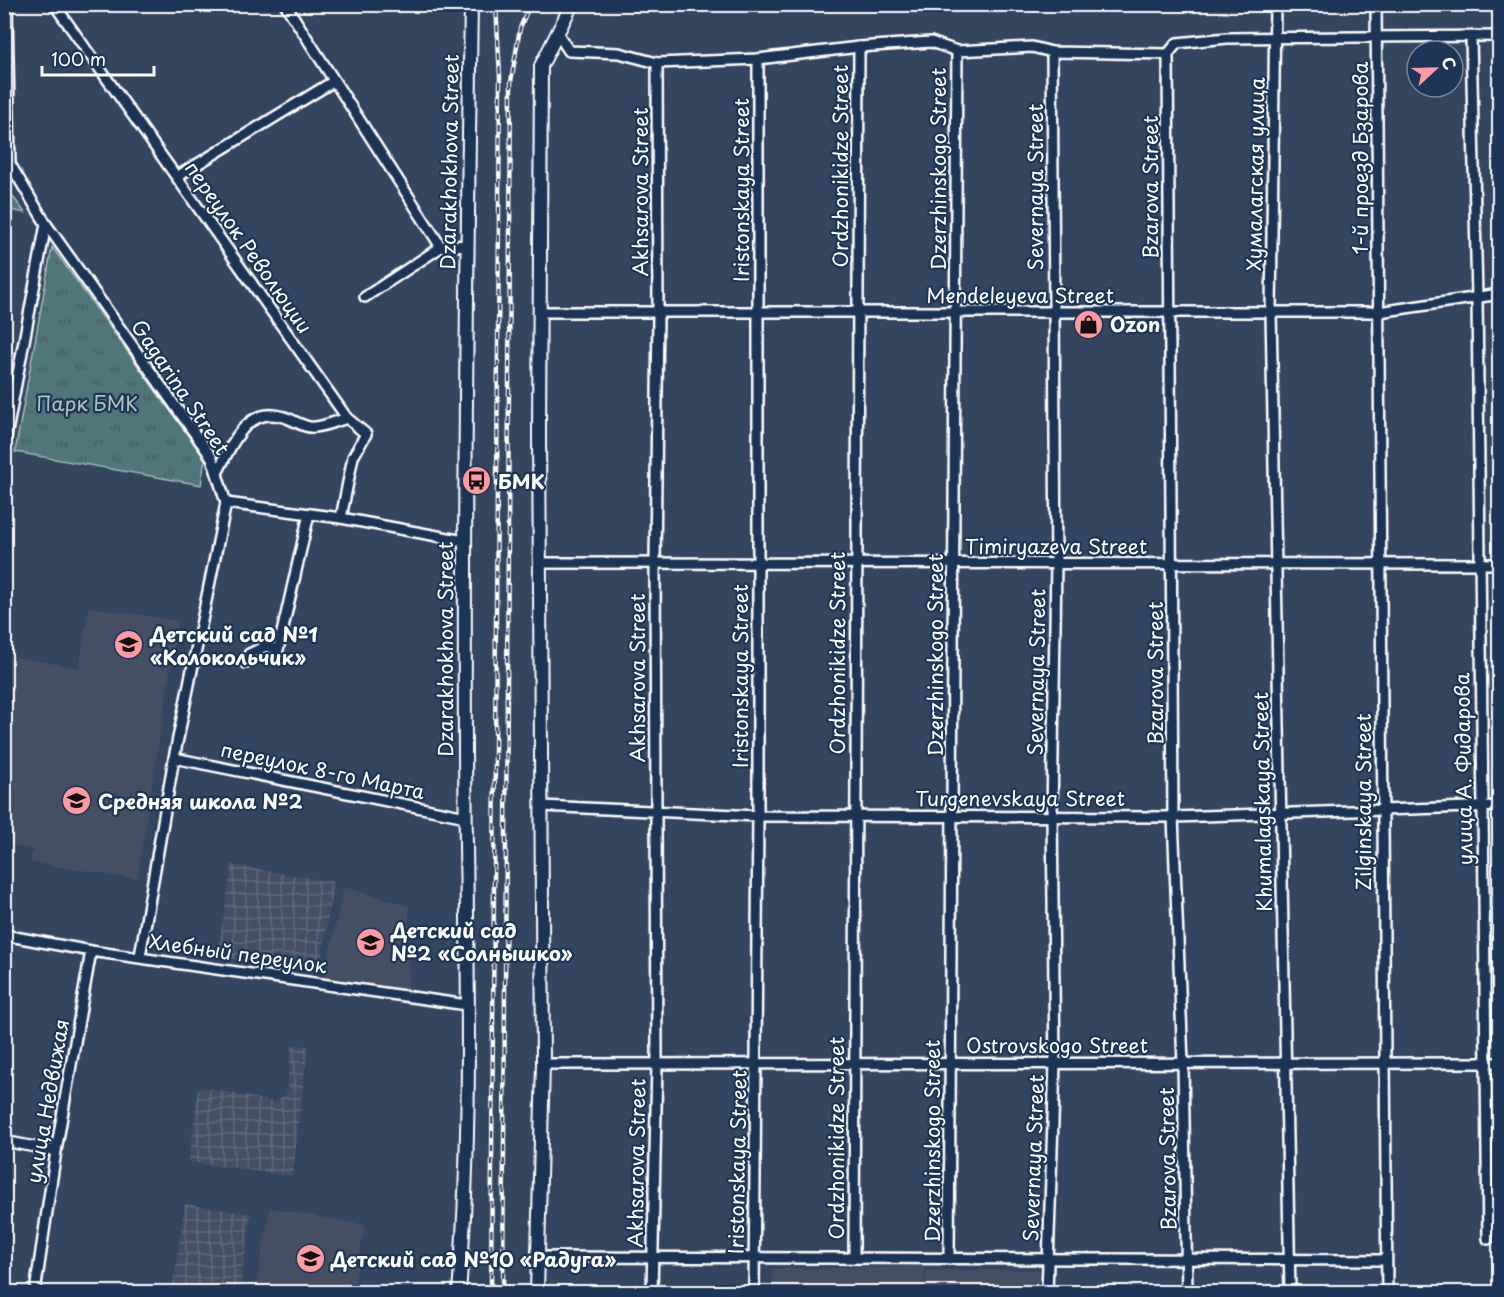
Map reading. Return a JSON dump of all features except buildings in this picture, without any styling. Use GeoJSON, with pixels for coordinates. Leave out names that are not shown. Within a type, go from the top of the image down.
{"type":"FeatureCollection","features":[{"type":"Feature","properties":{"kind":"street","name":"Gagarina Street"},"geometry":{"type":"LineString","coordinates":[[7,4],[10,164],[45,224],[212,458],[226,503],[174,758],[140,956]]}},
{"type":"Feature","properties":{"kind":"street","name":"переулок Революции"},"geometry":{"type":"LineString","coordinates":[[54,4],[178,176],[346,418],[366,434],[353,457],[341,518]]}},
{"type":"Feature","properties":{"kind":"street"},"geometry":{"type":"LineString","coordinates":[[285,4],[441,247]]}},
{"type":"Feature","properties":{"kind":"street","name":"Dzarakhokhova Street"},"geometry":{"type":"LineString","coordinates":[[459,1293],[463,1247],[467,1005],[464,541],[471,4]]}},
{"type":"Feature","properties":{"kind":"street"},"geometry":{"type":"LineString","coordinates":[[537,1293],[543,1064],[540,563],[541,66],[572,4]]}},
{"type":"Feature","properties":{"kind":"street","name":"Хумалагская улица"},"geometry":{"type":"LineString","coordinates":[[1270,312],[1275,4]]}},
{"type":"Feature","properties":{"kind":"street","name":"1-й проезд Бзарова"},"geometry":{"type":"LineString","coordinates":[[1376,4],[1379,312]]}},
{"type":"Feature","properties":{"kind":"street"},"geometry":{"type":"LineString","coordinates":[[558,34],[569,51],[619,53],[657,63],[758,60],[859,47],[931,42],[957,51],[1032,47],[1052,52],[1168,54],[1178,43],[1193,40],[1275,37],[1500,36]]}},
{"type":"Feature","properties":{"kind":"street","name":"улица А. Фидарова"},"geometry":{"type":"LineString","coordinates":[[1471,37],[1477,298],[1481,807],[1488,1239]]}},
{"type":"Feature","properties":{"kind":"street","name":"Ordzhonikidze Street"},"geometry":{"type":"LineString","coordinates":[[854,1258],[855,563],[859,47]]}},
{"type":"Feature","properties":{"kind":"street","name":"Dzerzhinskogo Street"},"geometry":{"type":"LineString","coordinates":[[949,1259],[957,51]]}},
{"type":"Feature","properties":{"kind":"street","name":"Severnaya Street"},"geometry":{"type":"LineString","coordinates":[[1047,1293],[1055,1064],[1053,816],[1056,564],[1052,52]]}},
{"type":"Feature","properties":{"kind":"street","name":"Bzarova Street"},"geometry":{"type":"LineString","coordinates":[[1168,54],[1173,817],[1183,1063],[1187,1293]]}},
{"type":"Feature","properties":{"kind":"street","name":"Iristonskaya Street"},"geometry":{"type":"LineString","coordinates":[[754,1293],[758,816],[758,60]]}},
{"type":"Feature","properties":{"kind":"street","name":"Akhsarova Street"},"geometry":{"type":"LineString","coordinates":[[652,1293],[657,1064],[655,563],[658,314],[657,63]]}},
{"type":"Feature","properties":{"kind":"street"},"geometry":{"type":"LineString","coordinates":[[178,176],[334,81]]}},
{"type":"Feature","properties":{"kind":"street"},"geometry":{"type":"LineString","coordinates":[[4,448],[45,224]]}},
{"type":"Feature","properties":{"kind":"street"},"geometry":{"type":"LineString","coordinates":[[365,297],[441,247],[467,245]]}},
{"type":"Feature","properties":{"kind":"street","name":"Mendeleyeva Street"},"geometry":{"type":"LineString","coordinates":[[540,312],[658,314],[1379,312],[1500,294]]}},
{"type":"Feature","properties":{"kind":"street","name":"Khumalagskaya Street"},"geometry":{"type":"LineString","coordinates":[[1270,312],[1290,1293]]}},
{"type":"Feature","properties":{"kind":"street","name":"Zilginskaya Street"},"geometry":{"type":"LineString","coordinates":[[1379,312],[1381,811],[1387,1293]]}},
{"type":"Feature","properties":{"kind":"street"},"geometry":{"type":"LineString","coordinates":[[217,473],[236,436],[254,418],[266,413],[313,428],[346,418]]}},
{"type":"Feature","properties":{"kind":"street"},"geometry":{"type":"LineString","coordinates":[[226,503],[341,518],[464,541]]}},
{"type":"Feature","properties":{"kind":"street"},"geometry":{"type":"LineString","coordinates":[[246,663],[249,654],[267,646],[278,650],[309,514]]}},
{"type":"Feature","properties":{"kind":"street","name":"Timiryazeva Street"},"geometry":{"type":"LineString","coordinates":[[540,563],[1500,564]]}},
{"type":"Feature","properties":{"kind":"street","name":"переулок 8-го Марта"},"geometry":{"type":"LineString","coordinates":[[174,758],[466,818]]}},
{"type":"Feature","properties":{"kind":"street","name":"Turgenevskaya Street"},"geometry":{"type":"LineString","coordinates":[[541,806],[758,816],[856,817],[952,815],[1173,817],[1500,806]]}},
{"type":"Feature","properties":{"kind":"street","name":"Хлебный переулок"},"geometry":{"type":"LineString","coordinates":[[4,935],[91,951],[140,956],[467,1005]]}},
{"type":"Feature","properties":{"kind":"street","name":"улица Недвижая"},"geometry":{"type":"LineString","coordinates":[[35,1293],[56,1150],[91,951]]}},
{"type":"Feature","properties":{"kind":"street","name":"Ostrovskogo Street"},"geometry":{"type":"LineString","coordinates":[[543,1064],[1500,1063]]}},
{"type":"Feature","properties":{"kind":"street"},"geometry":{"type":"LineString","coordinates":[[4,1141],[56,1150]]}},
{"type":"Feature","properties":{"kind":"street"},"geometry":{"type":"LineString","coordinates":[[538,1257],[1386,1260]]}},
{"type":"Feature","properties":{"kind":"shaded area","name":"Средняя школа №2"},"geometry":{"type":"Polygon","coordinates":[[[89,607],[178,621],[137,879],[30,862],[32,849],[5,844],[5,655],[79,668],[89,607]]]}},
{"type":"Feature","properties":{"kind":"shaded area"},"geometry":{"type":"Polygon","coordinates":[[[232,865],[334,882],[319,973],[217,956],[232,865]]]}},
{"type":"Feature","properties":{"kind":"shaded area","name":"Детский сад №2 «Солнышко»"},"geometry":{"type":"Polygon","coordinates":[[[344,887],[409,906],[408,993],[324,977],[344,887]]]}},
{"type":"Feature","properties":{"kind":"shaded area"},"geometry":{"type":"Polygon","coordinates":[[[292,1045],[308,1046],[292,1176],[189,1162],[198,1090],[203,1087],[273,1102],[286,1095],[292,1045]]]}},
{"type":"Feature","properties":{"kind":"shaded area"},"geometry":{"type":"Polygon","coordinates":[[[185,1204],[251,1214],[240,1292],[173,1285],[185,1204]]]}},
{"type":"Feature","properties":{"kind":"shaded area","name":"Детский сад №10 «Радуга»"},"geometry":{"type":"Polygon","coordinates":[[[270,1208],[365,1225],[353,1292],[255,1292],[270,1208]]]}},
{"type":"Feature","properties":{"kind":"shaded area"},"geometry":{"type":"Polygon","coordinates":[[[924,1266],[924,1292],[772,1292],[773,1269],[924,1266]]]}},
{"type":"Feature","properties":{"kind":"shaded area"},"geometry":{"type":"Polygon","coordinates":[[[926,1270],[1039,1270],[1039,1292],[926,1292],[926,1270]]]}},
{"type":"Feature","properties":{"kind":"green space"},"geometry":{"type":"Polygon","coordinates":[[[5,186],[25,213],[5,209],[5,186]]]}},
{"type":"Feature","properties":{"kind":"green space","name":"Парк БМК"},"geometry":{"type":"Polygon","coordinates":[[[52,247],[205,459],[201,485],[15,452],[52,247]]]}},
{"type":"Feature","properties":{"kind":"railway"},"geometry":{"type":"LineString","coordinates":[[491,1292],[500,77],[496,4]]}},
{"type":"Feature","properties":{"kind":"railway"},"geometry":{"type":"LineString","coordinates":[[503,1292],[511,82],[520,28],[530,4]]}},
{"type":"Feature","properties":{"kind":"place","name":"Ozon"},"geometry":{"type":"Point","coordinates":[1089,324]}},
{"type":"Feature","properties":{"kind":"place","name":"БМК"},"geometry":{"type":"Point","coordinates":[477,481]}},
{"type":"Feature","properties":{"kind":"place","name":"Детский сад №1 «Колокольчик»"},"geometry":{"type":"Point","coordinates":[129,645]}},
{"type":"Feature","properties":{"kind":"place","name":"Средняя школа №2"},"geometry":{"type":"Point","coordinates":[77,801]}},
{"type":"Feature","properties":{"kind":"place","name":"Детский сад №2 «Солнышко»"},"geometry":{"type":"Point","coordinates":[370,942]}},
{"type":"Feature","properties":{"kind":"place","name":"Детский сад №10 «Радуга»"},"geometry":{"type":"Point","coordinates":[310,1259]}}]}
